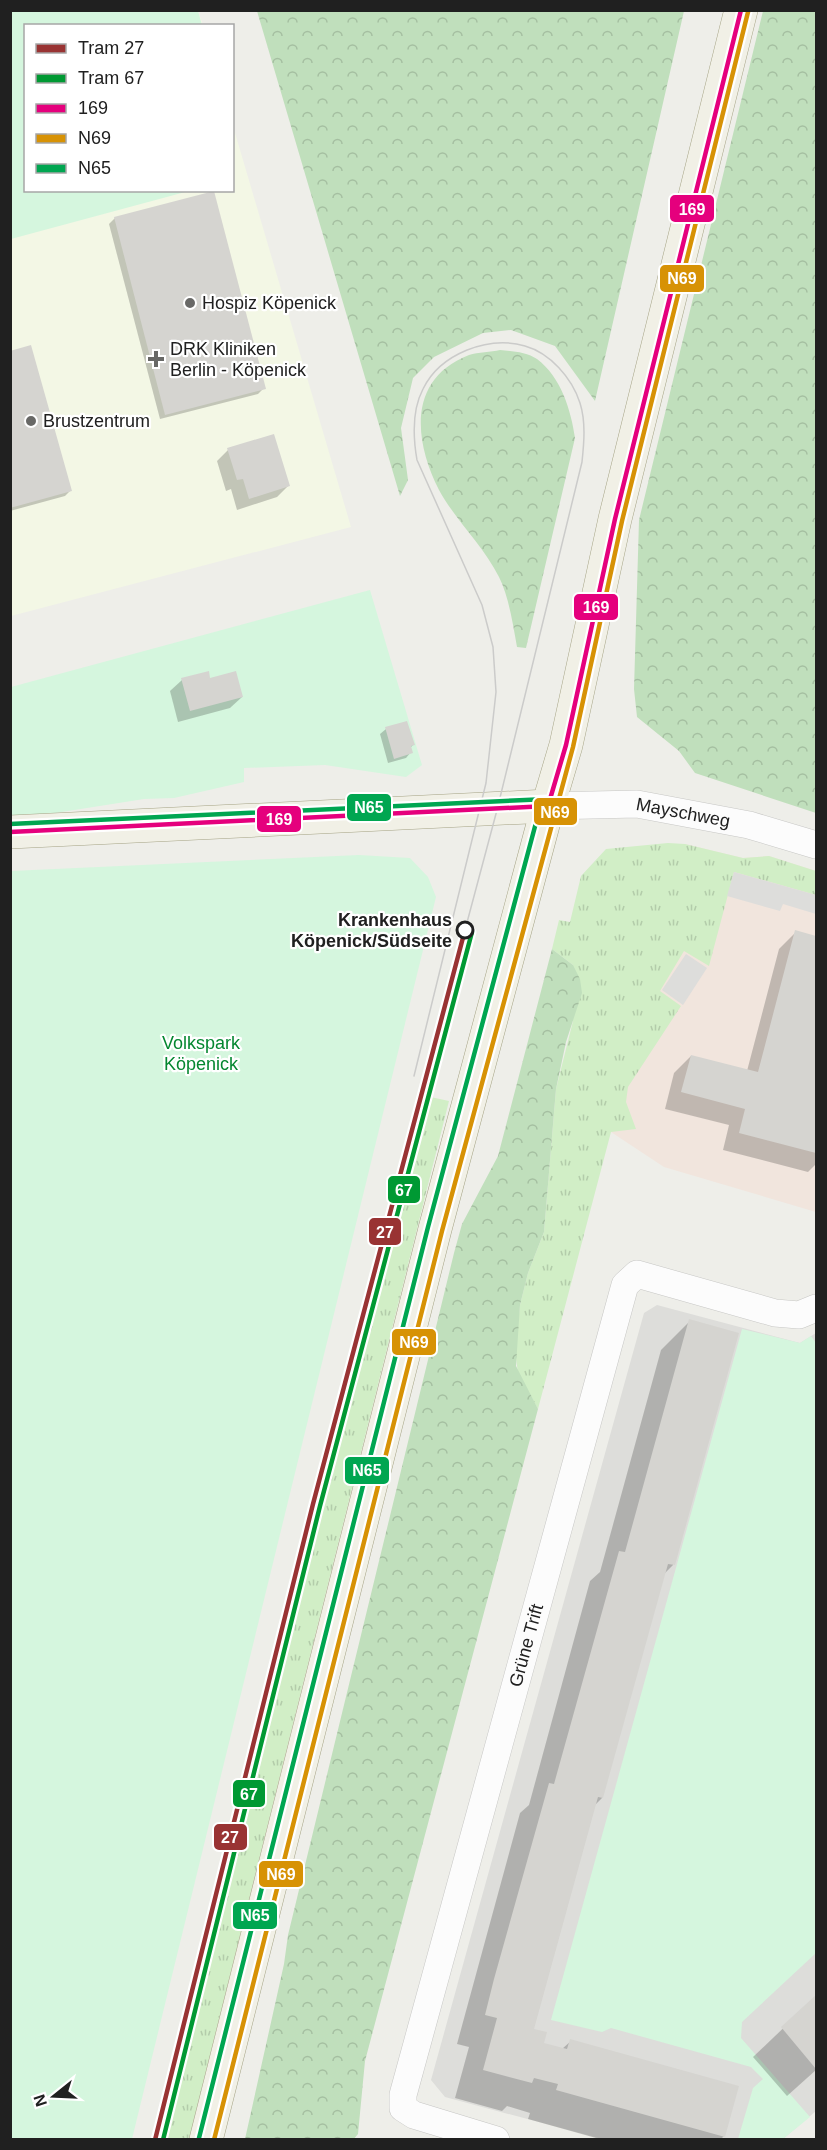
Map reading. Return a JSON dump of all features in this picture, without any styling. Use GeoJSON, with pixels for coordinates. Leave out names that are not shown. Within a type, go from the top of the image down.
{"type":"FeatureCollection","features":[{"type":"Feature","properties":{"kind":"main road"},"geometry":{"type":"LineString","coordinates":[[206,2139],[438,1218],[548,806],[567,745],[615,519],[741,10]]}},
{"type":"Feature","properties":{"kind":"main road"},"geometry":{"type":"LineString","coordinates":[[10,832],[548,806]]}},
{"type":"Feature","properties":{"kind":"main road"},"geometry":{"type":"LineString","coordinates":[[227,2139],[263,1995],[258,1930]]}},
{"type":"Feature","properties":{"kind":"street","name":"Mayschweg"},"geometry":{"type":"LineString","coordinates":[[548,806],[637,804],[749,825],[816,845]]}},
{"type":"Feature","properties":{"kind":"street","name":"Grüne Trift"},"geometry":{"type":"LineString","coordinates":[[496,2139],[414,2115],[403,2108],[403,2095],[625,1285],[637,1274],[775,1312],[799,1315],[816,1308]]}},
{"type":"Feature","properties":{"kind":"shaded area","name":"DRK Kliniken Berlin - Köpenick"},"geometry":{"type":"Polygon","coordinates":[[[11,11],[198,11],[203,24],[24,24],[24,192],[234,192],[234,129],[351,527],[11,616],[11,11]]]}},
{"type":"Feature","properties":{"kind":"shaded area"},"geometry":{"type":"Polygon","coordinates":[[[685,844],[743,858],[769,856],[816,871],[816,1212],[664,1167],[611,1132],[685,844]]]}},
{"type":"Feature","properties":{"kind":"shaded area"},"geometry":{"type":"Polygon","coordinates":[[[734,872],[816,895],[816,914],[783,904],[780,911],[727,896],[734,872]]]}},
{"type":"Feature","properties":{"kind":"shaded area"},"geometry":{"type":"Polygon","coordinates":[[[686,954],[707,968],[683,1005],[662,990],[686,954]]]}},
{"type":"Feature","properties":{"kind":"shaded area"},"geometry":{"type":"Polygon","coordinates":[[[657,1305],[800,1343],[816,1333],[816,2111],[783,2139],[602,2139],[445,2097],[431,2080],[644,1313],[657,1305]]]}},
{"type":"Feature","properties":{"kind":"green space"},"geometry":{"type":"Polygon","coordinates":[[[11,10],[198,11],[202,24],[24,24],[24,192],[185,192],[11,239],[11,10]]]}},
{"type":"Feature","properties":{"kind":"green space"},"geometry":{"type":"Polygon","coordinates":[[[257,11],[684,11],[595,401],[555,346],[511,330],[483,333],[434,357],[413,378],[401,428],[408,480],[400,496],[257,11]]]}},
{"type":"Feature","properties":{"kind":"green space"},"geometry":{"type":"Polygon","coordinates":[[[763,11],[816,11],[816,813],[695,773],[679,751],[637,717],[634,689],[639,520],[763,11]]]}},
{"type":"Feature","properties":{"kind":"green space"},"geometry":{"type":"Polygon","coordinates":[[[500,350],[529,355],[545,366],[564,395],[575,438],[526,648],[517,647],[508,602],[493,565],[439,490],[424,452],[421,432],[421,413],[426,395],[435,379],[449,366],[469,355],[500,350]]]}},
{"type":"Feature","properties":{"kind":"green space"},"geometry":{"type":"Polygon","coordinates":[[[370,590],[422,765],[406,777],[325,765],[244,768],[244,782],[174,798],[144,799],[11,820],[11,687],[370,590]]]}},
{"type":"Feature","properties":{"kind":"green space"},"geometry":{"type":"Polygon","coordinates":[[[668,843],[685,844],[743,858],[769,856],[816,871],[816,895],[734,872],[709,966],[684,951],[660,991],[681,1006],[628,1087],[626,1102],[636,1129],[611,1132],[538,1409],[518,1373],[515,1351],[520,1305],[528,1273],[544,1232],[556,1089],[573,1021],[573,965],[552,949],[559,920],[570,922],[581,876],[606,849],[668,843]]]}},
{"type":"Feature","properties":{"kind":"green space","name":"Volkspark Köpenick"},"geometry":{"type":"Polygon","coordinates":[[[359,855],[410,858],[428,877],[436,897],[132,2139],[11,2139],[11,871],[359,855]]]}},
{"type":"Feature","properties":{"kind":"green space"},"geometry":{"type":"Polygon","coordinates":[[[552,949],[573,965],[580,979],[582,993],[566,1042],[556,1089],[544,1232],[528,1273],[520,1305],[516,1366],[538,1409],[365,2061],[358,2134],[353,2140],[245,2139],[284,1964],[288,1935],[454,1253],[462,1224],[498,1156],[552,949]]]}},
{"type":"Feature","properties":{"kind":"green space"},"geometry":{"type":"Polygon","coordinates":[[[426,1096],[449,1101],[189,2139],[165,2139],[426,1096]]]}},
{"type":"Feature","properties":{"kind":"green space"},"geometry":{"type":"Polygon","coordinates":[[[742,1329],[800,1343],[811,1336],[816,1343],[816,1953],[742,2022],[741,2038],[810,2117],[783,2139],[738,2139],[753,2088],[763,2079],[751,2067],[611,2028],[602,2032],[551,2020],[742,1329]]]}},
{"type":"Feature","properties":{"kind":"building","name":"Hospiz Köpenick"},"geometry":{"type":"Polygon","coordinates":[[[214,192],[266,389],[165,415],[114,217],[214,192]]]}},
{"type":"Feature","properties":{"kind":"building","name":"Brustzentrum"},"geometry":{"type":"Polygon","coordinates":[[[31,345],[72,491],[10,508],[10,351],[31,345]]]}},
{"type":"Feature","properties":{"kind":"building"},"geometry":{"type":"Polygon","coordinates":[[[274,434],[290,486],[249,499],[243,479],[237,480],[227,448],[274,434]]]}},
{"type":"Feature","properties":{"kind":"building"},"geometry":{"type":"Polygon","coordinates":[[[209,671],[210,678],[236,671],[243,697],[190,711],[181,678],[209,671]]]}},
{"type":"Feature","properties":{"kind":"building"},"geometry":{"type":"Polygon","coordinates":[[[407,721],[415,745],[411,746],[413,753],[394,759],[385,727],[407,721]]]}},
{"type":"Feature","properties":{"kind":"building"},"geometry":{"type":"Polygon","coordinates":[[[795,930],[816,936],[816,1153],[739,1133],[745,1109],[681,1092],[691,1055],[758,1072],[795,930]]]}},
{"type":"Feature","properties":{"kind":"building"},"geometry":{"type":"Polygon","coordinates":[[[689,1319],[739,1333],[675,1565],[668,1564],[603,1798],[598,1797],[534,2029],[547,2032],[544,2043],[567,2049],[570,2039],[739,2086],[725,2137],[556,2090],[558,2084],[534,2078],[532,2083],[483,2070],[497,2018],[485,2015],[494,1979],[549,1783],[554,1784],[619,1551],[625,1552],[689,1319]]]}},
{"type":"Feature","properties":{"kind":"building"},"geometry":{"type":"Polygon","coordinates":[[[816,1995],[816,2069],[781,2027],[816,1995]]]}},
{"type":"Feature","properties":{"kind":"tram line"},"geometry":{"type":"LineString","coordinates":[[414,1076],[486,783],[496,692],[493,647],[482,605],[417,460],[415,415],[423,389],[441,366],[466,350],[496,343],[511,343],[534,349],[543,354],[559,368],[572,385],[580,403],[584,425],[582,462],[497,810],[465,930]]}},
{"type":"Feature","properties":{"kind":"tram line","name":"27"},"geometry":{"type":"LineString","coordinates":[[155,2140],[313,1504],[465,930]]}},
{"type":"Feature","properties":{"kind":"tram line","name":"67"},"geometry":{"type":"LineString","coordinates":[[163,2140],[320,1506],[472,932]]}},
{"type":"Feature","properties":{"kind":"transit line","name":"169"},"geometry":{"type":"LineString","coordinates":[[548,806],[566,745],[615,519],[741,10]]}},
{"type":"Feature","properties":{"kind":"transit line","name":"N69"},"geometry":{"type":"LineString","coordinates":[[214,2140],[442,1231],[573,747],[622,521],[748,12]]}},
{"type":"Feature","properties":{"kind":"transit line","name":"N65"},"geometry":{"type":"LineString","coordinates":[[10,824],[548,799]]}},
{"type":"Feature","properties":{"kind":"transit line","name":"N65"},"geometry":{"type":"LineString","coordinates":[[199,2138],[428,1227],[541,804]]}},
{"type":"Feature","properties":{"kind":"transit line","name":"169"},"geometry":{"type":"LineString","coordinates":[[10,832],[548,806]]}},
{"type":"Feature","properties":{"kind":"place","name":"Hospiz Köpenick"},"geometry":{"type":"Point","coordinates":[190,303]}},
{"type":"Feature","properties":{"kind":"place","name":"DRK Kliniken Berlin - Köpenick"},"geometry":{"type":"Point","coordinates":[156,359]}},
{"type":"Feature","properties":{"kind":"place","name":"Brustzentrum"},"geometry":{"type":"Point","coordinates":[31,421]}},
{"type":"Feature","properties":{"kind":"place","name":"Krankenhaus Köpenick/Südseite"},"geometry":{"type":"Point","coordinates":[465,930]}}]}
